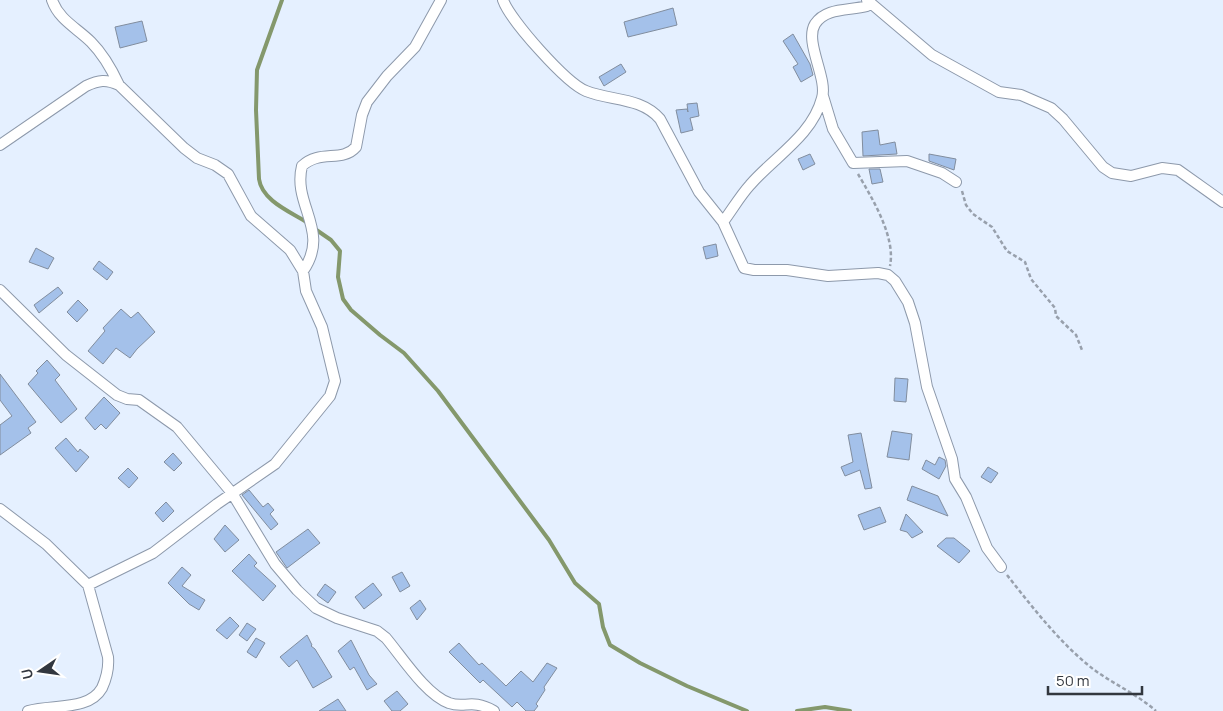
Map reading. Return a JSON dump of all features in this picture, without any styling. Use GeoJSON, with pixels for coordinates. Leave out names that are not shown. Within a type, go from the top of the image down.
{"type":"FeatureCollection","features":[{"type":"Feature","properties":{"kind":"street"},"geometry":{"type":"LineString","coordinates":[[52,0],[57,12],[99,51],[119,85],[184,148],[197,158],[215,165],[228,174],[251,216],[290,250],[303,271],[306,291],[322,327],[334,372],[334,389],[316,414],[291,441],[275,464],[232,493],[153,553],[88,586]]}},
{"type":"Feature","properties":{"kind":"street"},"geometry":{"type":"LineString","coordinates":[[303,271],[313,254],[314,236],[300,182],[302,166],[319,156],[347,153],[356,147],[366,102],[386,76],[414,47],[441,0]]}},
{"type":"Feature","properties":{"kind":"street"},"geometry":{"type":"LineString","coordinates":[[503,0],[514,20],[572,82],[588,92],[624,100],[653,110],[660,119],[699,192],[723,222],[740,264],[748,270],[787,270],[828,276],[867,273],[888,275],[896,281],[908,302],[915,323],[927,387],[952,459],[955,479],[966,497],[987,548],[1001,567]]}},
{"type":"Feature","properties":{"kind":"street"},"geometry":{"type":"LineString","coordinates":[[956,182],[942,173],[907,161],[853,163],[833,129],[823,96],[812,29],[819,18],[826,14],[867,6],[868,1],[932,55],[999,92],[1021,95],[1051,108],[1063,119],[1103,167],[1112,173],[1131,176],[1162,168],[1178,170],[1223,202]]}},
{"type":"Feature","properties":{"kind":"street"},"geometry":{"type":"LineString","coordinates":[[0,145],[86,86],[100,80],[109,80],[119,85]]}},
{"type":"Feature","properties":{"kind":"street"},"geometry":{"type":"LineString","coordinates":[[723,222],[749,186],[789,148],[806,128],[817,112],[823,96]]}},
{"type":"Feature","properties":{"kind":"street"},"geometry":{"type":"LineString","coordinates":[[0,290],[66,355],[117,395],[127,399],[140,400],[177,427],[232,493],[275,564],[297,590],[316,608],[337,618],[377,631],[386,638],[434,695],[439,698],[451,704],[482,704],[494,711]]}},
{"type":"Feature","properties":{"kind":"street"},"geometry":{"type":"LineString","coordinates":[[0,509],[46,544],[88,586],[108,657],[109,667],[98,697],[83,707],[28,711]]}},
{"type":"Feature","properties":{"kind":"path"},"geometry":{"type":"LineString","coordinates":[[853,163],[870,191],[882,218],[890,252],[888,275]]}},
{"type":"Feature","properties":{"kind":"path"},"geometry":{"type":"LineString","coordinates":[[956,182],[962,191],[966,205],[973,214],[992,227],[1007,251],[1025,262],[1031,280],[1055,308],[1056,316],[1076,336],[1082,350]]}},
{"type":"Feature","properties":{"kind":"path"},"geometry":{"type":"LineString","coordinates":[[1001,567],[1074,652],[1094,670],[1138,696],[1156,711]]}},
{"type":"Feature","properties":{"kind":"building"},"geometry":{"type":"Polygon","coordinates":[[[673,8],[677,25],[628,37],[624,22],[673,8]]]}},
{"type":"Feature","properties":{"kind":"building"},"geometry":{"type":"Polygon","coordinates":[[[142,21],[147,41],[120,48],[115,27],[142,21]]]}},
{"type":"Feature","properties":{"kind":"building"},"geometry":{"type":"Polygon","coordinates":[[[793,34],[810,64],[813,75],[801,82],[793,67],[798,64],[783,41],[793,34]]]}},
{"type":"Feature","properties":{"kind":"building"},"geometry":{"type":"Polygon","coordinates":[[[621,64],[626,72],[604,86],[599,77],[621,64]]]}},
{"type":"Feature","properties":{"kind":"building"},"geometry":{"type":"Polygon","coordinates":[[[697,103],[699,116],[690,118],[693,130],[681,133],[676,110],[687,109],[688,112],[687,104],[697,103]]]}},
{"type":"Feature","properties":{"kind":"building"},"geometry":{"type":"Polygon","coordinates":[[[878,130],[880,145],[895,142],[897,154],[863,156],[862,132],[878,130]]]}},
{"type":"Feature","properties":{"kind":"building"},"geometry":{"type":"Polygon","coordinates":[[[810,154],[815,164],[803,170],[798,159],[810,154]]]}},
{"type":"Feature","properties":{"kind":"building"},"geometry":{"type":"Polygon","coordinates":[[[929,154],[956,159],[954,170],[929,161],[929,154]]]}},
{"type":"Feature","properties":{"kind":"building"},"geometry":{"type":"Polygon","coordinates":[[[869,169],[880,169],[883,182],[872,184],[869,169]]]}},
{"type":"Feature","properties":{"kind":"building"},"geometry":{"type":"Polygon","coordinates":[[[716,244],[718,256],[706,259],[703,247],[716,244]]]}},
{"type":"Feature","properties":{"kind":"building"},"geometry":{"type":"Polygon","coordinates":[[[36,248],[54,258],[48,269],[29,262],[36,248]]]}},
{"type":"Feature","properties":{"kind":"building"},"geometry":{"type":"Polygon","coordinates":[[[99,261],[113,272],[107,280],[93,269],[99,261]]]}},
{"type":"Feature","properties":{"kind":"building"},"geometry":{"type":"Polygon","coordinates":[[[58,287],[63,293],[39,313],[34,305],[58,287]]]}},
{"type":"Feature","properties":{"kind":"building"},"geometry":{"type":"Polygon","coordinates":[[[78,300],[88,310],[77,322],[67,312],[78,300]]]}},
{"type":"Feature","properties":{"kind":"building"},"geometry":{"type":"Polygon","coordinates":[[[121,309],[131,318],[138,312],[155,332],[130,358],[116,348],[103,364],[88,351],[105,331],[103,328],[121,309]]]}},
{"type":"Feature","properties":{"kind":"building"},"geometry":{"type":"Polygon","coordinates":[[[47,360],[60,375],[55,380],[77,409],[61,423],[28,384],[38,373],[36,371],[47,360]]]}},
{"type":"Feature","properties":{"kind":"building"},"geometry":{"type":"Polygon","coordinates":[[[0,374],[36,422],[28,428],[31,433],[0,455],[0,425],[12,416],[0,400],[0,374]]]}},
{"type":"Feature","properties":{"kind":"building"},"geometry":{"type":"Polygon","coordinates":[[[895,378],[908,379],[906,402],[894,401],[895,378]]]}},
{"type":"Feature","properties":{"kind":"building"},"geometry":{"type":"Polygon","coordinates":[[[104,397],[120,413],[106,429],[101,424],[95,430],[85,418],[104,397]]]}},
{"type":"Feature","properties":{"kind":"building"},"geometry":{"type":"Polygon","coordinates":[[[892,431],[912,434],[909,460],[887,457],[892,431]]]}},
{"type":"Feature","properties":{"kind":"building"},"geometry":{"type":"Polygon","coordinates":[[[861,433],[872,488],[865,489],[860,470],[845,476],[841,467],[853,462],[848,435],[861,433]]]}},
{"type":"Feature","properties":{"kind":"building"},"geometry":{"type":"Polygon","coordinates":[[[66,438],[78,452],[80,449],[89,457],[76,472],[55,448],[66,438]]]}},
{"type":"Feature","properties":{"kind":"building"},"geometry":{"type":"Polygon","coordinates":[[[173,453],[182,463],[174,471],[164,462],[173,453]]]}},
{"type":"Feature","properties":{"kind":"building"},"geometry":{"type":"Polygon","coordinates":[[[939,457],[945,460],[946,466],[939,479],[922,469],[926,460],[935,465],[939,457]]]}},
{"type":"Feature","properties":{"kind":"building"},"geometry":{"type":"Polygon","coordinates":[[[988,467],[998,473],[991,483],[981,477],[988,467]]]}},
{"type":"Feature","properties":{"kind":"building"},"geometry":{"type":"Polygon","coordinates":[[[128,468],[138,478],[129,488],[118,478],[128,468]]]}},
{"type":"Feature","properties":{"kind":"building"},"geometry":{"type":"Polygon","coordinates":[[[912,486],[938,496],[948,516],[907,500],[912,486]]]}},
{"type":"Feature","properties":{"kind":"building"},"geometry":{"type":"Polygon","coordinates":[[[249,490],[263,507],[268,503],[274,510],[270,514],[278,524],[271,530],[242,495],[249,490]]]}},
{"type":"Feature","properties":{"kind":"building"},"geometry":{"type":"Polygon","coordinates":[[[166,502],[174,511],[163,522],[155,513],[166,502]]]}},
{"type":"Feature","properties":{"kind":"building"},"geometry":{"type":"Polygon","coordinates":[[[880,507],[886,522],[864,530],[858,515],[880,507]]]}},
{"type":"Feature","properties":{"kind":"building"},"geometry":{"type":"Polygon","coordinates":[[[906,514],[923,532],[912,538],[907,532],[900,530],[906,514]]]}},
{"type":"Feature","properties":{"kind":"building"},"geometry":{"type":"Polygon","coordinates":[[[225,525],[239,540],[225,552],[214,539],[225,525]]]}},
{"type":"Feature","properties":{"kind":"building"},"geometry":{"type":"Polygon","coordinates":[[[308,529],[320,543],[287,568],[276,552],[308,529]]]}},
{"type":"Feature","properties":{"kind":"building"},"geometry":{"type":"Polygon","coordinates":[[[946,538],[954,538],[970,551],[959,563],[937,546],[946,538]]]}},
{"type":"Feature","properties":{"kind":"building"},"geometry":{"type":"Polygon","coordinates":[[[249,554],[257,563],[254,566],[276,586],[263,601],[232,571],[249,554]]]}},
{"type":"Feature","properties":{"kind":"building"},"geometry":{"type":"Polygon","coordinates":[[[182,567],[191,575],[182,586],[205,600],[199,610],[189,604],[168,583],[182,567]]]}},
{"type":"Feature","properties":{"kind":"building"},"geometry":{"type":"Polygon","coordinates":[[[402,572],[410,586],[400,592],[392,577],[402,572]]]}},
{"type":"Feature","properties":{"kind":"building"},"geometry":{"type":"Polygon","coordinates":[[[373,583],[382,595],[364,609],[355,597],[373,583]]]}},
{"type":"Feature","properties":{"kind":"building"},"geometry":{"type":"Polygon","coordinates":[[[325,584],[336,592],[328,603],[317,595],[325,584]]]}},
{"type":"Feature","properties":{"kind":"building"},"geometry":{"type":"Polygon","coordinates":[[[420,600],[426,609],[417,620],[410,608],[420,600]]]}},
{"type":"Feature","properties":{"kind":"building"},"geometry":{"type":"Polygon","coordinates":[[[230,617],[239,626],[227,639],[216,630],[230,617]]]}},
{"type":"Feature","properties":{"kind":"building"},"geometry":{"type":"Polygon","coordinates":[[[247,623],[256,629],[247,641],[239,635],[247,623]]]}},
{"type":"Feature","properties":{"kind":"building"},"geometry":{"type":"Polygon","coordinates":[[[307,635],[311,646],[315,649],[332,677],[313,688],[297,660],[289,667],[280,657],[307,635]]]}},
{"type":"Feature","properties":{"kind":"building"},"geometry":{"type":"Polygon","coordinates":[[[256,638],[265,643],[256,658],[247,652],[256,638]]]}},
{"type":"Feature","properties":{"kind":"building"},"geometry":{"type":"Polygon","coordinates":[[[351,640],[369,675],[377,684],[367,690],[354,667],[350,670],[338,651],[351,640]]]}},
{"type":"Feature","properties":{"kind":"building"},"geometry":{"type":"Polygon","coordinates":[[[459,643],[479,665],[482,663],[506,686],[521,671],[533,682],[547,663],[557,668],[544,687],[545,690],[534,711],[526,711],[517,702],[512,707],[483,680],[480,683],[449,652],[459,643]]]}},
{"type":"Feature","properties":{"kind":"building"},"geometry":{"type":"Polygon","coordinates":[[[397,691],[408,704],[400,711],[392,711],[384,701],[397,691]]]}},
{"type":"Feature","properties":{"kind":"building"},"geometry":{"type":"Polygon","coordinates":[[[338,699],[346,711],[319,711],[338,699]]]}},
{"type":"Feature","properties":{"kind":"waterway"},"geometry":{"type":"LineString","coordinates":[[282,0],[257,70],[256,110],[259,179],[261,187],[271,200],[308,223]]}},
{"type":"Feature","properties":{"kind":"waterway"},"geometry":{"type":"LineString","coordinates":[[315,229],[331,240],[340,251],[338,277],[343,299],[351,310],[404,353],[438,391],[549,540],[575,583],[599,604],[603,627],[610,645],[640,663],[687,686],[747,711]]}},
{"type":"Feature","properties":{"kind":"waterway"},"geometry":{"type":"LineString","coordinates":[[797,711],[825,707],[850,711]]}}]}
